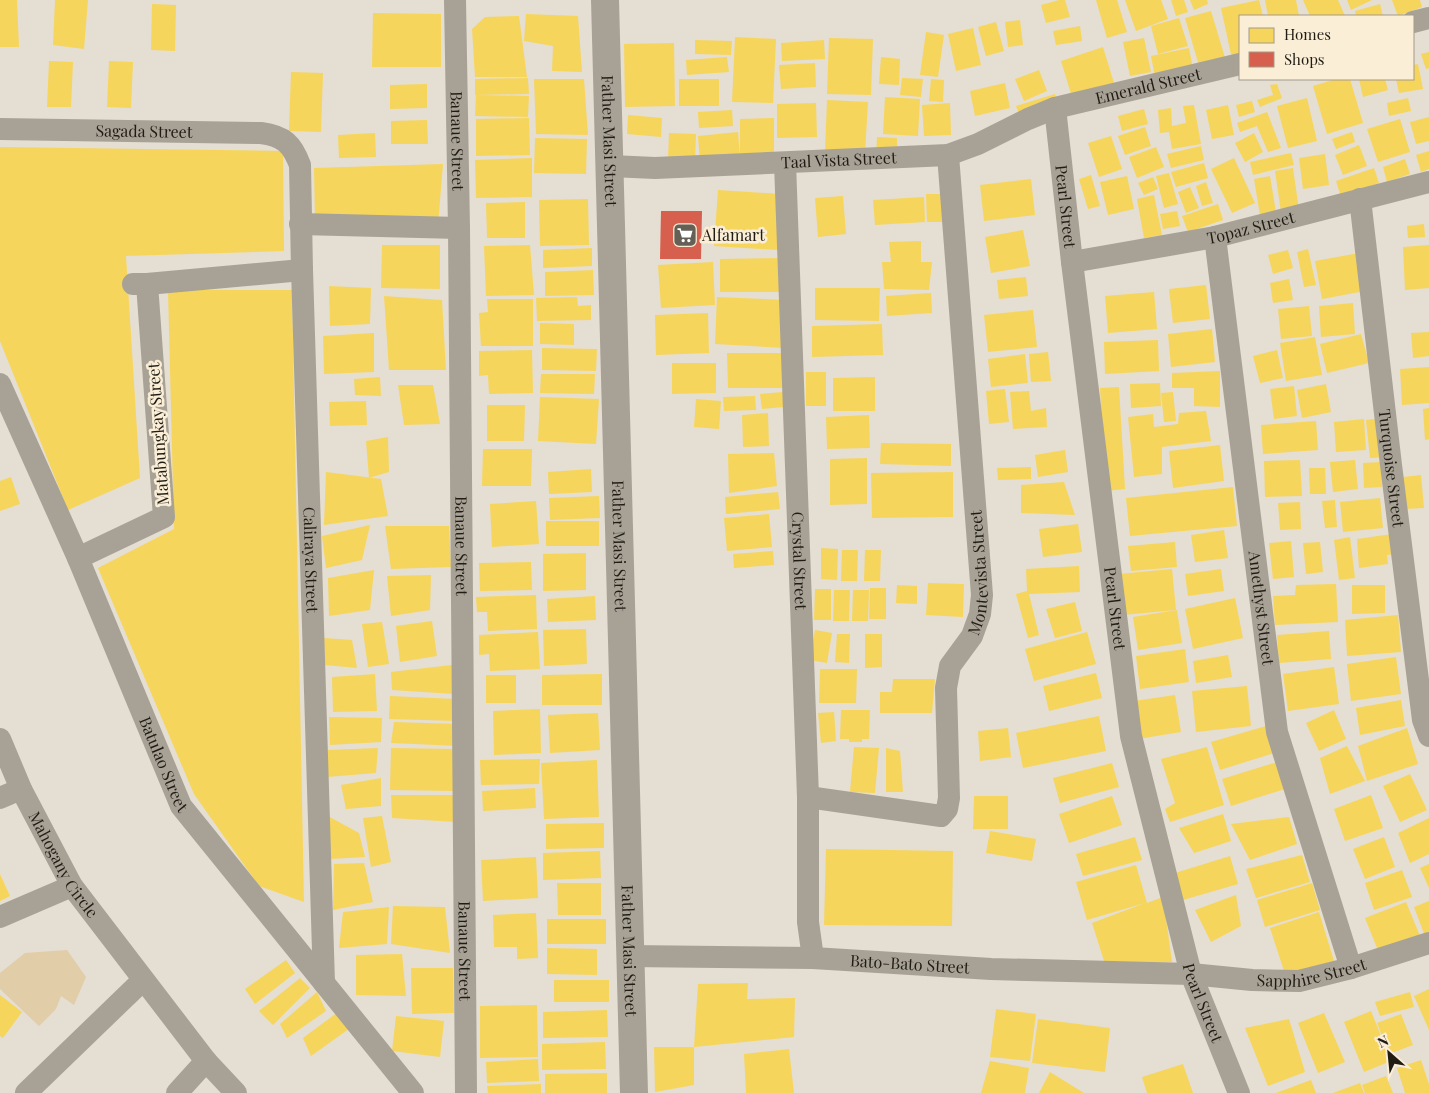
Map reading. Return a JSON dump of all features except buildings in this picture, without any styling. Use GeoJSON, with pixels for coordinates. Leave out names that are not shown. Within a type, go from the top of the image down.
{"type":"FeatureCollection","features":[{"type":"Feature","properties":{"kind":"street","name":"Banaue Street"},"geometry":{"type":"LineString","coordinates":[[455,0],[459,228],[466,1093]]}},
{"type":"Feature","properties":{"kind":"street","name":"Father Masi Street"},"geometry":{"type":"LineString","coordinates":[[605,0],[611,166],[629,956],[634,1093]]}},
{"type":"Feature","properties":{"kind":"street"},"geometry":{"type":"LineString","coordinates":[[1414,22],[1429,18]]}},
{"type":"Feature","properties":{"kind":"street","name":"Emerald Street"},"geometry":{"type":"LineString","coordinates":[[1055,108],[1239,64]]}},
{"type":"Feature","properties":{"kind":"street","name":"Taal Vista Street"},"geometry":{"type":"LineString","coordinates":[[611,166],[654,168],[948,155],[978,144],[1055,108]]}},
{"type":"Feature","properties":{"kind":"street","name":"Pearl Street"},"geometry":{"type":"LineString","coordinates":[[1055,108],[1072,262],[1131,736],[1191,974],[1239,1093]]}},
{"type":"Feature","properties":{"kind":"street","name":"Sagada Street"},"geometry":{"type":"LineString","coordinates":[[0,129],[261,133],[274,135],[286,141]]}},
{"type":"Feature","properties":{"kind":"street","name":"Caliraya Street"},"geometry":{"type":"LineString","coordinates":[[286,141],[295,151],[300,165],[300,224],[324,983]]}},
{"type":"Feature","properties":{"kind":"street","name":"Montevista Street"},"geometry":{"type":"LineString","coordinates":[[808,797],[940,816],[947,809],[950,798],[946,688],[950,666],[972,636],[980,614],[982,595],[948,155]]}},
{"type":"Feature","properties":{"kind":"street","name":"Crystal Street"},"geometry":{"type":"LineString","coordinates":[[785,163],[808,797],[808,922],[813,958]]}},
{"type":"Feature","properties":{"kind":"street","name":"Topaz Street"},"geometry":{"type":"LineString","coordinates":[[1072,262],[1215,237],[1429,182]]}},
{"type":"Feature","properties":{"kind":"street","name":"Turquoise Street"},"geometry":{"type":"LineString","coordinates":[[1360,199],[1423,720],[1429,736]]}},
{"type":"Feature","properties":{"kind":"street"},"geometry":{"type":"LineString","coordinates":[[300,224],[459,228]]}},
{"type":"Feature","properties":{"kind":"street","name":"Amethyst Street"},"geometry":{"type":"LineString","coordinates":[[1215,237],[1277,732],[1351,968]]}},
{"type":"Feature","properties":{"kind":"street","name":"Matabungkay Street"},"geometry":{"type":"LineString","coordinates":[[78,558],[164,517],[139,284],[302,270]]}},
{"type":"Feature","properties":{"kind":"street","name":"Batulao Street"},"geometry":{"type":"LineString","coordinates":[[0,384],[78,558],[180,806],[413,1093]]}},
{"type":"Feature","properties":{"kind":"street","name":"Mahogany Circle"},"geometry":{"type":"LineString","coordinates":[[0,739],[21,789],[72,886],[206,1061],[236,1093]]}},
{"type":"Feature","properties":{"kind":"street"},"geometry":{"type":"LineString","coordinates":[[0,798],[21,789]]}},
{"type":"Feature","properties":{"kind":"street"},"geometry":{"type":"LineString","coordinates":[[0,917],[72,886]]}},
{"type":"Feature","properties":{"kind":"street","name":"Sapphire Street"},"geometry":{"type":"LineString","coordinates":[[1191,974],[1252,980],[1299,981],[1351,968],[1429,943]]}},
{"type":"Feature","properties":{"kind":"street","name":"Bato-Bato Street"},"geometry":{"type":"LineString","coordinates":[[629,956],[813,958],[992,969],[1191,974]]}},
{"type":"Feature","properties":{"kind":"street"},"geometry":{"type":"LineString","coordinates":[[26,1093],[143,980]]}},
{"type":"Feature","properties":{"kind":"street"},"geometry":{"type":"LineString","coordinates":[[177,1093],[206,1061]]}},
{"type":"Feature","properties":{"kind":"shaded area"},"geometry":{"type":"Polygon","coordinates":[[[67,950],[86,977],[74,1005],[61,996],[56,1009],[39,1026],[0,989],[0,973],[25,953],[67,950]]]}},
{"type":"Feature","properties":{"kind":"place","name":"Alfamart"},"geometry":{"type":"Point","coordinates":[685,235]}}]}
